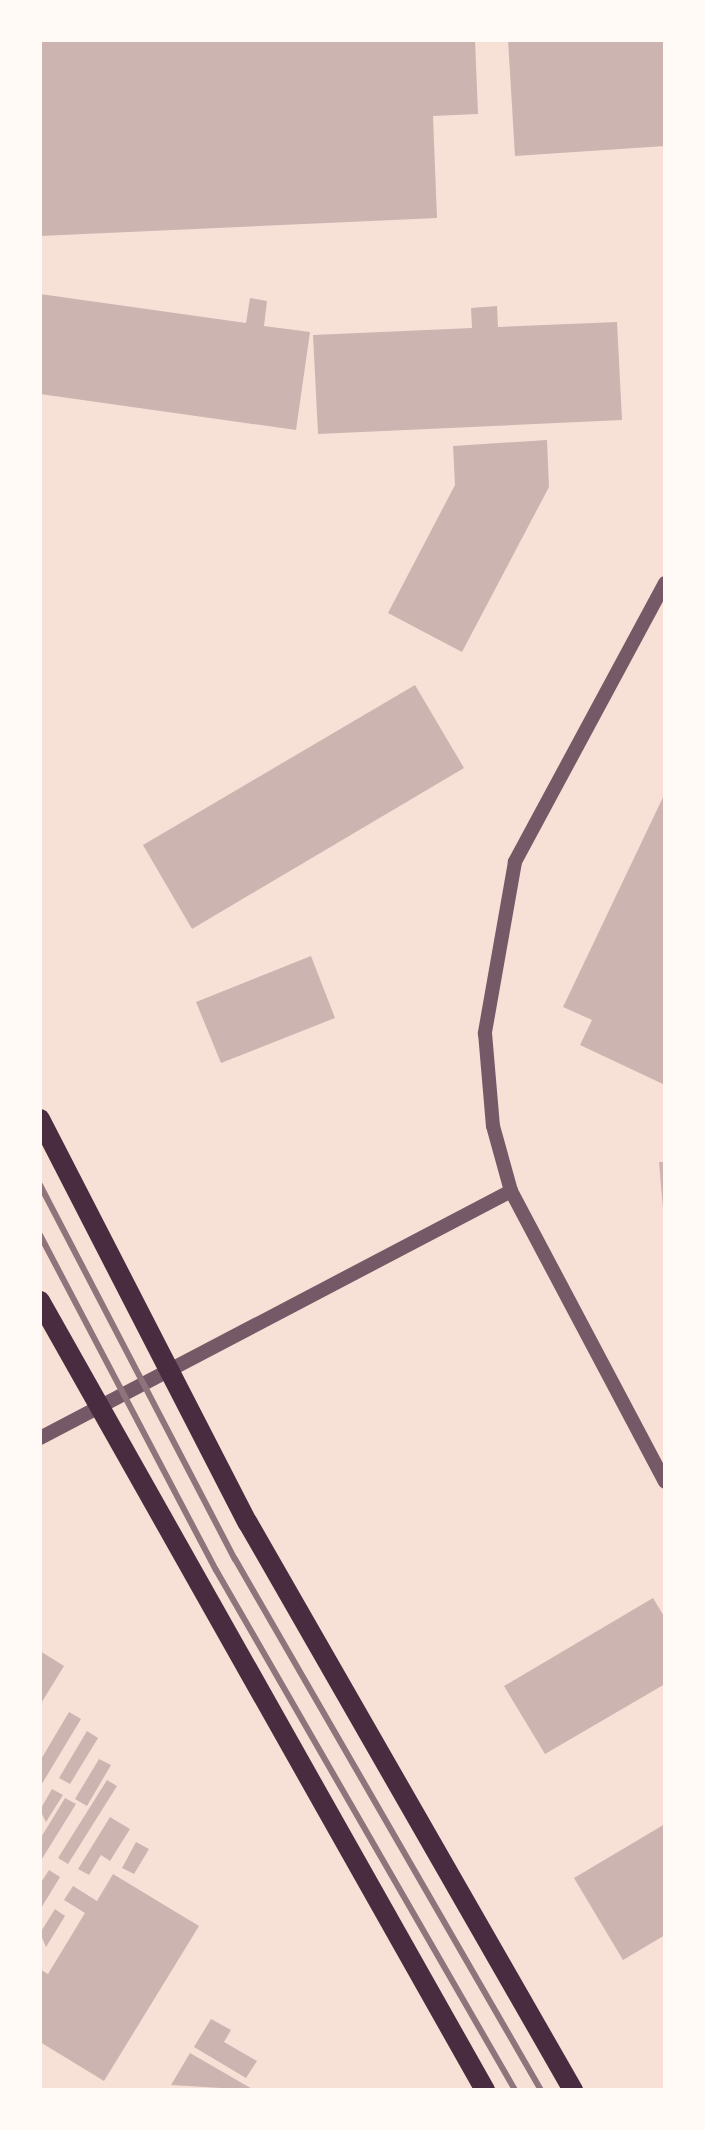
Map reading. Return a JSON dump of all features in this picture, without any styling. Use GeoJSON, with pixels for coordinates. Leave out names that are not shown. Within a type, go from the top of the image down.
{"type":"FeatureCollection","features":[{"type":"Feature","properties":{"kind":"main road"},"geometry":{"type":"LineString","coordinates":[[40,1119],[248,1523],[573,2090]]}},
{"type":"Feature","properties":{"kind":"main road"},"geometry":{"type":"LineString","coordinates":[[40,1301],[485,2090]]}},
{"type":"Feature","properties":{"kind":"street"},"geometry":{"type":"LineString","coordinates":[[665,583],[515,862],[485,1033],[493,1126],[511,1191],[665,1482]]}},
{"type":"Feature","properties":{"kind":"street"},"geometry":{"type":"LineString","coordinates":[[40,1438],[511,1191]]}},
{"type":"Feature","properties":{"kind":"building"},"geometry":{"type":"Polygon","coordinates":[[[40,40],[475,40],[478,114],[433,116],[437,218],[40,236],[40,40]]]}},
{"type":"Feature","properties":{"kind":"building"},"geometry":{"type":"Polygon","coordinates":[[[508,40],[665,40],[665,146],[515,156],[508,40]]]}},
{"type":"Feature","properties":{"kind":"building"},"geometry":{"type":"Polygon","coordinates":[[[40,294],[246,323],[250,298],[267,301],[264,326],[310,332],[296,430],[40,394],[40,294]]]}},
{"type":"Feature","properties":{"kind":"building"},"geometry":{"type":"Polygon","coordinates":[[[497,306],[498,327],[617,322],[622,420],[318,434],[313,335],[472,328],[471,308],[497,306]]]}},
{"type":"Feature","properties":{"kind":"building"},"geometry":{"type":"Polygon","coordinates":[[[547,440],[549,487],[462,652],[388,613],[455,485],[453,446],[547,440]]]}},
{"type":"Feature","properties":{"kind":"building"},"geometry":{"type":"Polygon","coordinates":[[[415,685],[464,768],[192,929],[143,845],[415,685]]]}},
{"type":"Feature","properties":{"kind":"building"},"geometry":{"type":"Polygon","coordinates":[[[665,793],[665,1085],[580,1045],[592,1020],[563,1007],[665,793]]]}},
{"type":"Feature","properties":{"kind":"building"},"geometry":{"type":"Polygon","coordinates":[[[311,956],[335,1018],[221,1063],[196,1002],[311,956]]]}},
{"type":"Feature","properties":{"kind":"building"},"geometry":{"type":"Polygon","coordinates":[[[659,1162],[665,1162],[665,1209],[663,1209],[659,1162]]]}},
{"type":"Feature","properties":{"kind":"building"},"geometry":{"type":"Polygon","coordinates":[[[653,1598],[665,1618],[665,1684],[545,1754],[504,1686],[653,1598]]]}},
{"type":"Feature","properties":{"kind":"building"},"geometry":{"type":"Polygon","coordinates":[[[40,1651],[64,1666],[40,1705],[40,1651]]]}},
{"type":"Feature","properties":{"kind":"building"},"geometry":{"type":"Polygon","coordinates":[[[69,1712],[81,1719],[40,1787],[40,1761],[69,1712]]]}},
{"type":"Feature","properties":{"kind":"building"},"geometry":{"type":"Polygon","coordinates":[[[87,1731],[98,1738],[70,1784],[59,1778],[87,1731]]]}},
{"type":"Feature","properties":{"kind":"building"},"geometry":{"type":"Polygon","coordinates":[[[99,1759],[111,1765],[87,1806],[75,1799],[99,1759]]]}},
{"type":"Feature","properties":{"kind":"building"},"geometry":{"type":"Polygon","coordinates":[[[107,1780],[117,1786],[68,1864],[58,1858],[107,1780]]]}},
{"type":"Feature","properties":{"kind":"building"},"geometry":{"type":"Polygon","coordinates":[[[52,1789],[63,1795],[46,1822],[40,1810],[52,1789]]]}},
{"type":"Feature","properties":{"kind":"building"},"geometry":{"type":"Polygon","coordinates":[[[65,1798],[76,1804],[40,1862],[40,1839],[65,1798]]]}},
{"type":"Feature","properties":{"kind":"building"},"geometry":{"type":"Polygon","coordinates":[[[110,1817],[130,1829],[110,1861],[101,1855],[89,1875],[78,1869],[110,1817]]]}},
{"type":"Feature","properties":{"kind":"building"},"geometry":{"type":"Polygon","coordinates":[[[665,1824],[665,1935],[623,1960],[574,1878],[665,1824]]]}},
{"type":"Feature","properties":{"kind":"building"},"geometry":{"type":"Polygon","coordinates":[[[136,1842],[149,1849],[134,1874],[122,1868],[136,1842]]]}},
{"type":"Feature","properties":{"kind":"building"},"geometry":{"type":"Polygon","coordinates":[[[49,1870],[60,1877],[40,1910],[40,1884],[49,1870]]]}},
{"type":"Feature","properties":{"kind":"building"},"geometry":{"type":"Polygon","coordinates":[[[113,1874],[199,1926],[104,2081],[40,2042],[40,1969],[48,1974],[85,1913],[64,1900],[73,1886],[97,1901],[113,1874]]]}},
{"type":"Feature","properties":{"kind":"building"},"geometry":{"type":"Polygon","coordinates":[[[55,1909],[65,1916],[46,1947],[40,1933],[55,1909]]]}},
{"type":"Feature","properties":{"kind":"building"},"geometry":{"type":"Polygon","coordinates":[[[211,2019],[231,2030],[224,2042],[257,2061],[246,2078],[194,2047],[211,2019]]]}},
{"type":"Feature","properties":{"kind":"building"},"geometry":{"type":"Polygon","coordinates":[[[190,2053],[254,2090],[171,2085],[190,2053]]]}},
{"type":"Feature","properties":{"kind":"railway"},"geometry":{"type":"LineString","coordinates":[[40,1185],[235,1559],[541,2090]]}},
{"type":"Feature","properties":{"kind":"railway"},"geometry":{"type":"LineString","coordinates":[[40,1235],[216,1570],[515,2090]]}}]}
